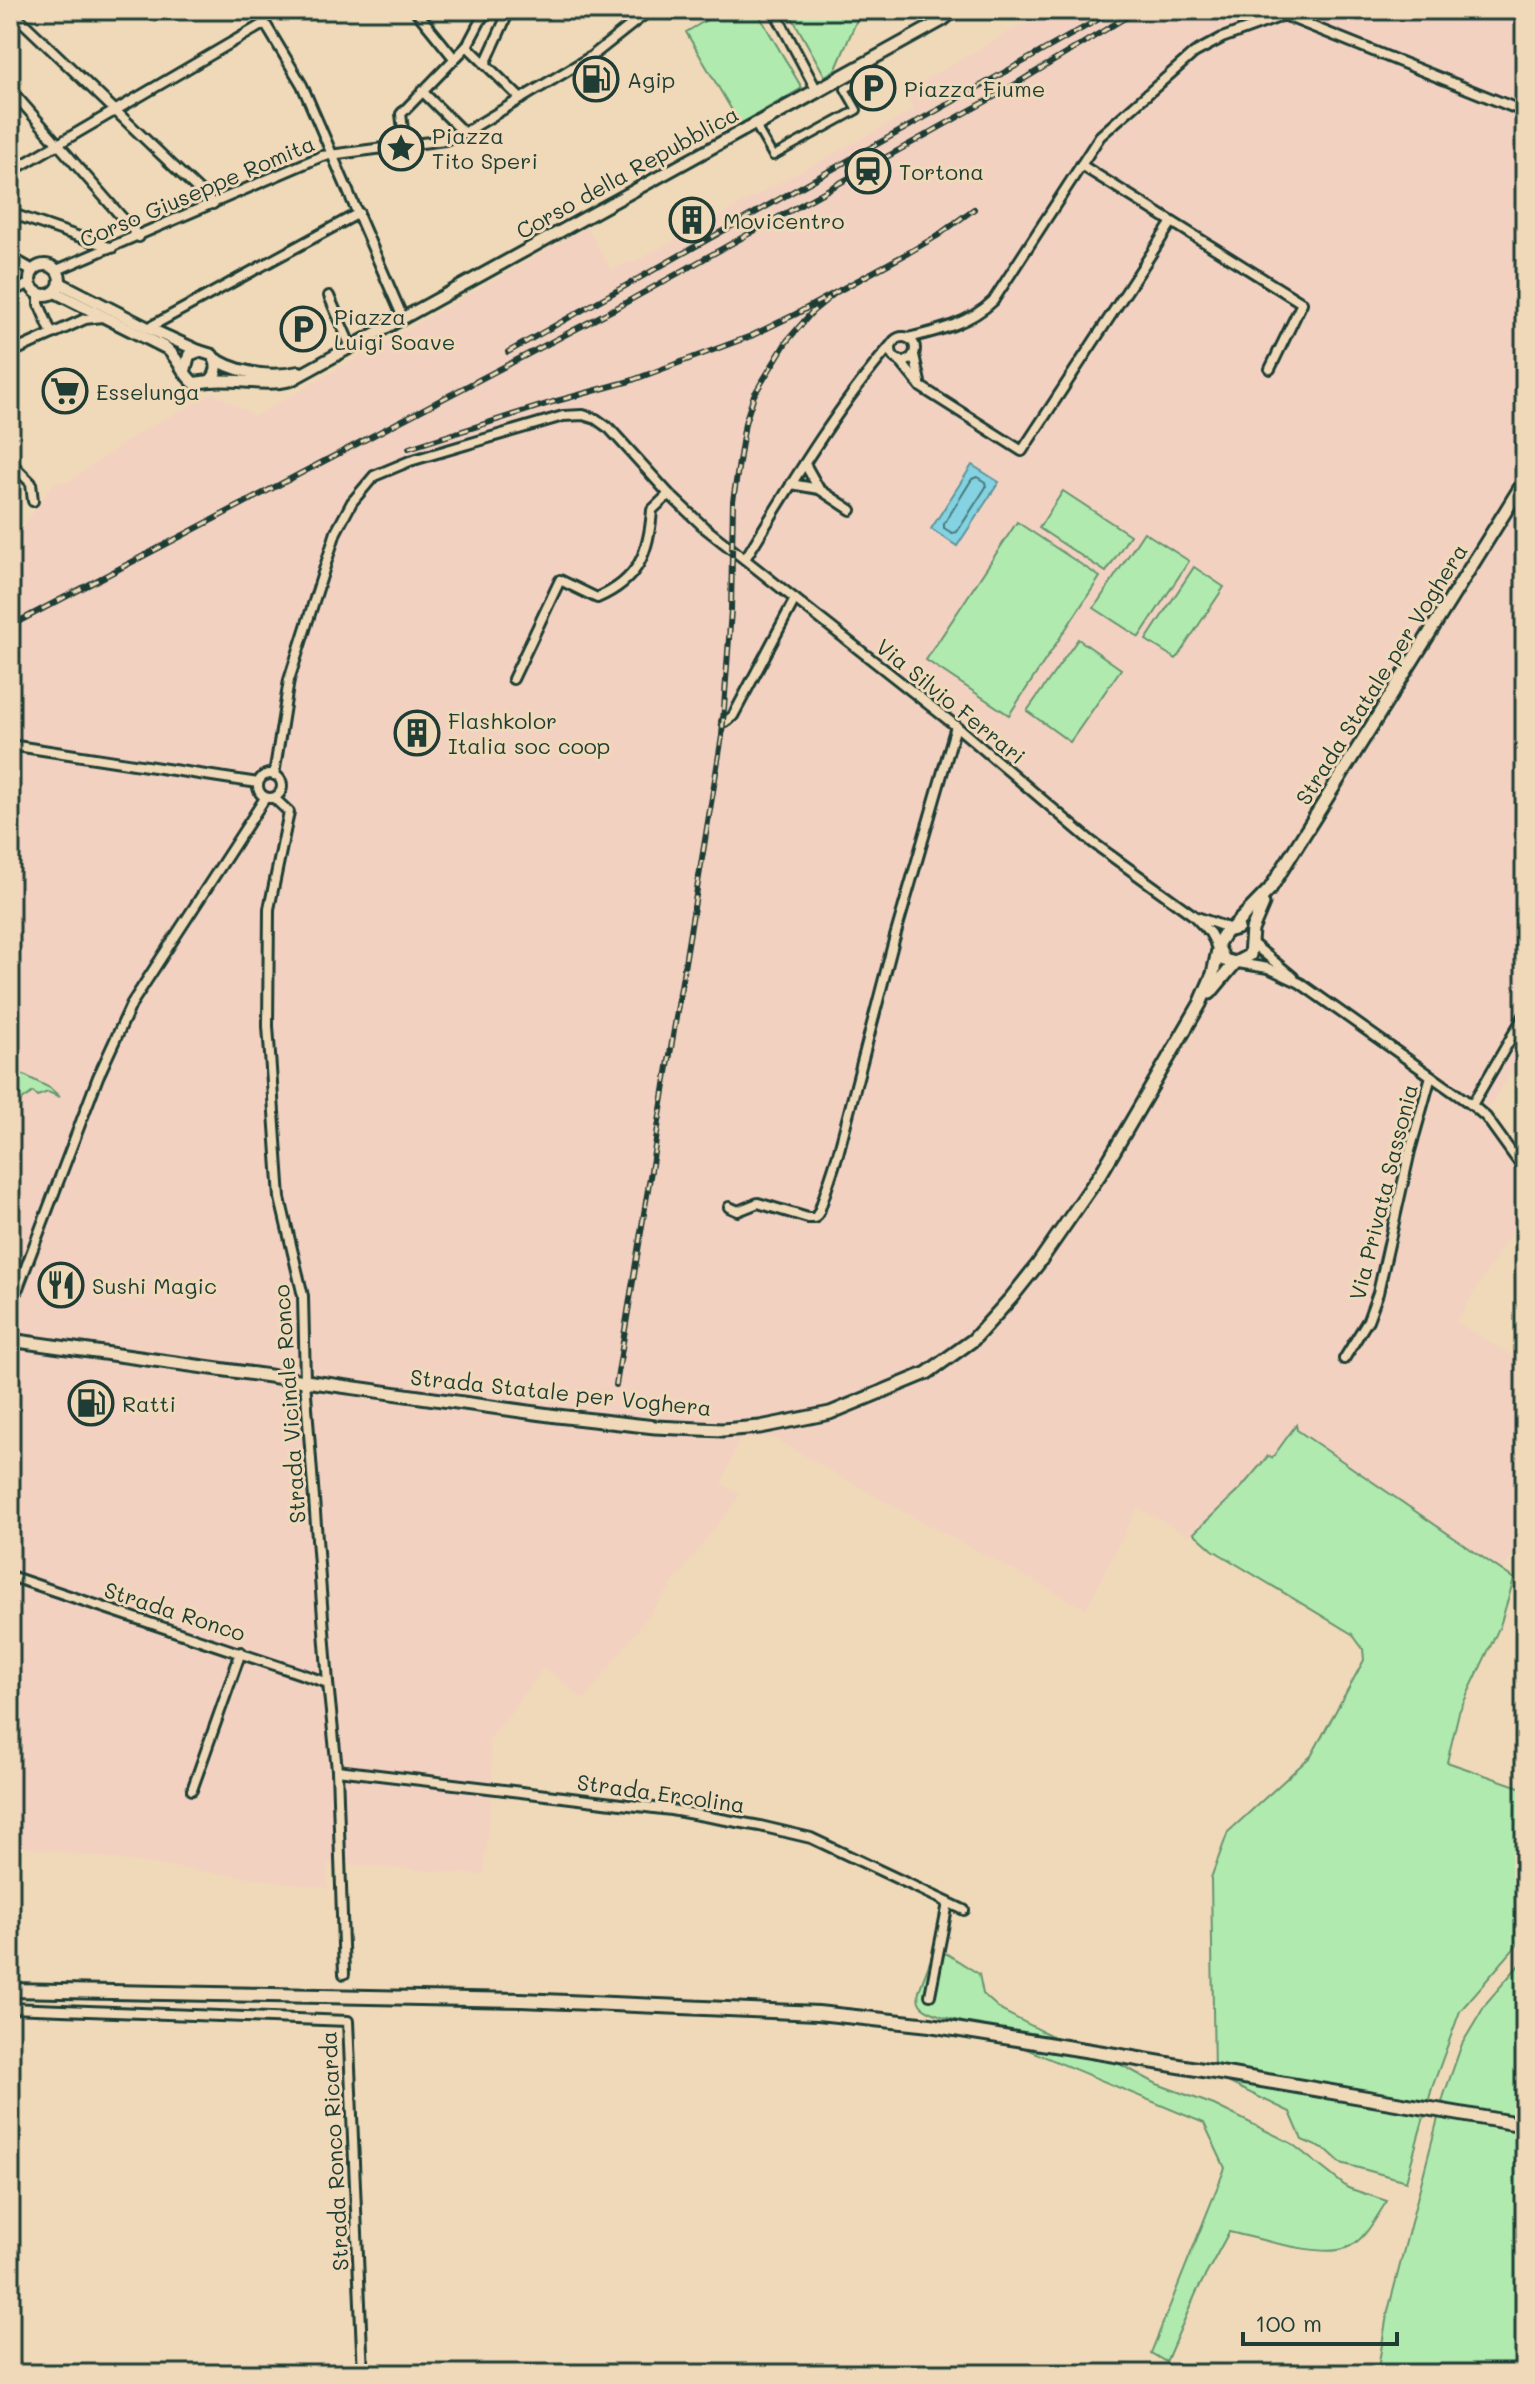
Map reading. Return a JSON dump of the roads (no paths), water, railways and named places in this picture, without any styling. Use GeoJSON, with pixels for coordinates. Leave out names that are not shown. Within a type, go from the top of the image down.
{"type":"FeatureCollection","features":[{"type":"Feature","properties":{"kind":"main road","name":"Strada Statale per Voghera"},"geometry":{"type":"LineString","coordinates":[[1200,1004],[1236,963],[1250,955],[1255,923],[1270,889],[1525,480]]}},
{"type":"Feature","properties":{"kind":"main road","name":"Strada Statale per Voghera"},"geometry":{"type":"LineString","coordinates":[[10,1340],[557,1416],[706,1430],[790,1423],[830,1413],[927,1373],[973,1340],[1011,1298],[1103,1170],[1200,1004],[1213,974],[1221,935],[1232,928],[1270,889]]}},
{"type":"Feature","properties":{"kind":"main road"},"geometry":{"type":"LineString","coordinates":[[1232,928],[1242,929],[1252,941]]}},
{"type":"Feature","properties":{"kind":"main road"},"geometry":{"type":"LineString","coordinates":[[1218,949],[1224,960],[1236,963]]}},
{"type":"Feature","properties":{"kind":"main road"},"geometry":{"type":"LineString","coordinates":[[10,1990],[537,2001],[802,2012],[930,2025],[1525,2125]]}},
{"type":"Feature","properties":{"kind":"street"},"geometry":{"type":"LineString","coordinates":[[10,10],[213,204]]}},
{"type":"Feature","properties":{"kind":"street"},"geometry":{"type":"LineString","coordinates":[[415,10],[454,58]]}},
{"type":"Feature","properties":{"kind":"street"},"geometry":{"type":"LineString","coordinates":[[405,145],[401,114],[467,46],[486,10]]}},
{"type":"Feature","properties":{"kind":"street"},"geometry":{"type":"LineString","coordinates":[[631,10],[639,19]]}},
{"type":"Feature","properties":{"kind":"street","name":"Corso Giuseppe Romita"},"geometry":{"type":"LineString","coordinates":[[57,270],[332,154],[445,140],[464,133],[592,56],[650,10]]}},
{"type":"Feature","properties":{"kind":"street"},"geometry":{"type":"LineString","coordinates":[[774,10],[816,89]]}},
{"type":"Feature","properties":{"kind":"street","name":"Corso della Repubblica"},"geometry":{"type":"LineString","coordinates":[[210,381],[282,382],[315,366],[943,20],[955,10]]}},
{"type":"Feature","properties":{"kind":"street"},"geometry":{"type":"LineString","coordinates":[[745,559],[791,484],[870,370],[896,339],[939,331],[978,314],[993,301],[1100,136],[1194,53],[1222,38],[1299,10]]}},
{"type":"Feature","properties":{"kind":"street"},"geometry":{"type":"LineString","coordinates":[[485,64],[509,11]]}},
{"type":"Feature","properties":{"kind":"street"},"geometry":{"type":"LineString","coordinates":[[10,172],[263,15],[302,85],[403,318]]}},
{"type":"Feature","properties":{"kind":"street"},"geometry":{"type":"LineString","coordinates":[[1285,15],[1525,112]]}},
{"type":"Feature","properties":{"kind":"street"},"geometry":{"type":"LineString","coordinates":[[467,46],[521,99]]}},
{"type":"Feature","properties":{"kind":"street"},"geometry":{"type":"LineString","coordinates":[[870,65],[875,73],[845,89],[857,110],[773,156],[757,128],[870,65]]}},
{"type":"Feature","properties":{"kind":"street"},"geometry":{"type":"LineString","coordinates":[[10,89],[139,237]]}},
{"type":"Feature","properties":{"kind":"street"},"geometry":{"type":"LineString","coordinates":[[422,91],[464,133]]}},
{"type":"Feature","properties":{"kind":"street"},"geometry":{"type":"LineString","coordinates":[[1081,165],[1302,303],[1270,369]]}},
{"type":"Feature","properties":{"kind":"street"},"geometry":{"type":"LineString","coordinates":[[10,213],[112,248]]}},
{"type":"Feature","properties":{"kind":"street"},"geometry":{"type":"LineString","coordinates":[[148,328],[359,213]]}},
{"type":"Feature","properties":{"kind":"street"},"geometry":{"type":"LineString","coordinates":[[891,345],[891,353],[921,387],[1022,451],[1172,222]]}},
{"type":"Feature","properties":{"kind":"street"},"geometry":{"type":"LineString","coordinates":[[10,258],[32,277],[52,334]]}},
{"type":"Feature","properties":{"kind":"street"},"geometry":{"type":"LineString","coordinates":[[10,293],[45,265],[57,270],[58,287]]}},
{"type":"Feature","properties":{"kind":"street"},"geometry":{"type":"LineString","coordinates":[[58,287],[199,351],[208,352],[215,359],[216,373],[210,381],[194,383],[166,348],[103,317],[58,287]]}},
{"type":"Feature","properties":{"kind":"street"},"geometry":{"type":"LineString","coordinates":[[39,294],[48,295],[58,287]]}},
{"type":"Feature","properties":{"kind":"street"},"geometry":{"type":"LineString","coordinates":[[329,296],[351,347]]}},
{"type":"Feature","properties":{"kind":"street"},"geometry":{"type":"LineString","coordinates":[[10,353],[85,319],[103,317]]}},
{"type":"Feature","properties":{"kind":"street"},"geometry":{"type":"LineString","coordinates":[[870,370],[898,360],[908,361],[914,351],[939,331]]}},
{"type":"Feature","properties":{"kind":"street"},"geometry":{"type":"LineString","coordinates":[[908,338],[914,351],[921,387]]}},
{"type":"Feature","properties":{"kind":"street"},"geometry":{"type":"LineString","coordinates":[[185,371],[189,355],[199,351]]}},
{"type":"Feature","properties":{"kind":"street","name":"Corso della Repubblica"},"geometry":{"type":"LineString","coordinates":[[215,359],[235,369],[274,375],[315,366]]}},
{"type":"Feature","properties":{"kind":"street","name":"Via Silvio Ferrari"},"geometry":{"type":"LineString","coordinates":[[274,775],[289,680],[336,532],[352,502],[374,476],[410,461],[563,416],[583,415],[596,419],[610,429],[669,494],[745,559],[956,726],[1092,842],[1193,915],[1210,933],[1218,949]]}},
{"type":"Feature","properties":{"kind":"street"},"geometry":{"type":"LineString","coordinates":[[10,462],[31,483],[33,501]]}},
{"type":"Feature","properties":{"kind":"street"},"geometry":{"type":"LineString","coordinates":[[805,464],[819,489]]}},
{"type":"Feature","properties":{"kind":"street"},"geometry":{"type":"LineString","coordinates":[[791,484],[819,489],[851,510]]}},
{"type":"Feature","properties":{"kind":"street"},"geometry":{"type":"LineString","coordinates":[[513,679],[560,580],[597,598],[619,589],[636,569],[650,541],[652,510],[669,494]]}},
{"type":"Feature","properties":{"kind":"street"},"geometry":{"type":"LineString","coordinates":[[725,722],[733,716],[795,599]]}},
{"type":"Feature","properties":{"kind":"street"},"geometry":{"type":"LineString","coordinates":[[729,1207],[738,1211],[758,1203],[808,1218],[815,1218],[819,1212],[838,1154],[894,940],[956,726]]}},
{"type":"Feature","properties":{"kind":"street"},"geometry":{"type":"LineString","coordinates":[[10,767],[11,745],[258,783]]}},
{"type":"Feature","properties":{"kind":"street"},"geometry":{"type":"LineString","coordinates":[[10,1309],[98,1077],[132,1003],[269,798],[282,788],[279,778],[274,775],[264,776],[258,783],[258,790],[269,798]]}},
{"type":"Feature","properties":{"kind":"street","name":"Strada Vicinale Ronco"},"geometry":{"type":"LineString","coordinates":[[269,798],[289,812],[269,909],[268,1026],[280,1198],[303,1296],[305,1381],[328,1683]]}},
{"type":"Feature","properties":{"kind":"street","name":"Via Silvio Ferrari"},"geometry":{"type":"LineString","coordinates":[[1193,915],[1232,928]]}},
{"type":"Feature","properties":{"kind":"street"},"geometry":{"type":"LineString","coordinates":[[1252,941],[1300,983],[1472,1105],[1486,1117],[1525,1171]]}},
{"type":"Feature","properties":{"kind":"street"},"geometry":{"type":"LineString","coordinates":[[1236,963],[1268,968],[1300,983]]}},
{"type":"Feature","properties":{"kind":"street"},"geometry":{"type":"LineString","coordinates":[[1472,1105],[1525,1014]]}},
{"type":"Feature","properties":{"kind":"street","name":"Via Privata Sassonia"},"geometry":{"type":"LineString","coordinates":[[1344,1359],[1368,1320],[1378,1293],[1410,1151],[1431,1076]]}},
{"type":"Feature","properties":{"kind":"street","name":"Strada Ronco"},"geometry":{"type":"LineString","coordinates":[[10,1576],[328,1683]]}},
{"type":"Feature","properties":{"kind":"street"},"geometry":{"type":"LineString","coordinates":[[192,1790],[241,1652]]}},
{"type":"Feature","properties":{"kind":"street"},"geometry":{"type":"LineString","coordinates":[[328,1683],[337,1770],[344,1974]]}},
{"type":"Feature","properties":{"kind":"street","name":"Strada Ercolina"},"geometry":{"type":"LineString","coordinates":[[337,1770],[656,1808],[760,1826],[811,1838],[964,1910]]}},
{"type":"Feature","properties":{"kind":"street"},"geometry":{"type":"LineString","coordinates":[[930,1995],[948,1903]]}},
{"type":"Feature","properties":{"kind":"street","name":"Strada Ronco Ricarda"},"geometry":{"type":"LineString","coordinates":[[10,2008],[348,2021],[363,2374]]}},
{"type":"Feature","properties":{"kind":"water"},"geometry":{"type":"Polygon","coordinates":[[[972,465],[999,482],[957,546],[931,529],[972,465]]]}},
{"type":"Feature","properties":{"kind":"railway"},"geometry":{"type":"LineString","coordinates":[[508,352],[1115,10]]}},
{"type":"Feature","properties":{"kind":"railway"},"geometry":{"type":"LineString","coordinates":[[10,626],[616,308],[1001,93],[1138,10]]}},
{"type":"Feature","properties":{"kind":"railway"},"geometry":{"type":"LineString","coordinates":[[409,448],[630,381],[751,336],[908,253],[974,209]]}},
{"type":"Feature","properties":{"kind":"railway"},"geometry":{"type":"LineString","coordinates":[[616,1385],[722,736],[731,610],[733,501],[745,423],[754,395],[787,341],[812,312],[834,294]]}},
{"type":"Feature","properties":{"kind":"place","name":"Agip"},"geometry":{"type":"Point","coordinates":[596,79]}},
{"type":"Feature","properties":{"kind":"place","name":"Piazza Fiume"},"geometry":{"type":"Point","coordinates":[873,88]}},
{"type":"Feature","properties":{"kind":"place","name":"Piazza Tito Speri"},"geometry":{"type":"Point","coordinates":[401,148]}},
{"type":"Feature","properties":{"kind":"place","name":"Tortona"},"geometry":{"type":"Point","coordinates":[868,171]}},
{"type":"Feature","properties":{"kind":"place","name":"Movicentro"},"geometry":{"type":"Point","coordinates":[692,220]}},
{"type":"Feature","properties":{"kind":"place","name":"Piazza Luigi Soave"},"geometry":{"type":"Point","coordinates":[303,329]}},
{"type":"Feature","properties":{"kind":"place","name":"Esselunga"},"geometry":{"type":"Point","coordinates":[65,391]}},
{"type":"Feature","properties":{"kind":"place","name":"Flashkolor Italia soc coop"},"geometry":{"type":"Point","coordinates":[417,733]}},
{"type":"Feature","properties":{"kind":"place","name":"Sushi Magic"},"geometry":{"type":"Point","coordinates":[61,1285]}},
{"type":"Feature","properties":{"kind":"place","name":"Ratti"},"geometry":{"type":"Point","coordinates":[91,1403]}}]}
